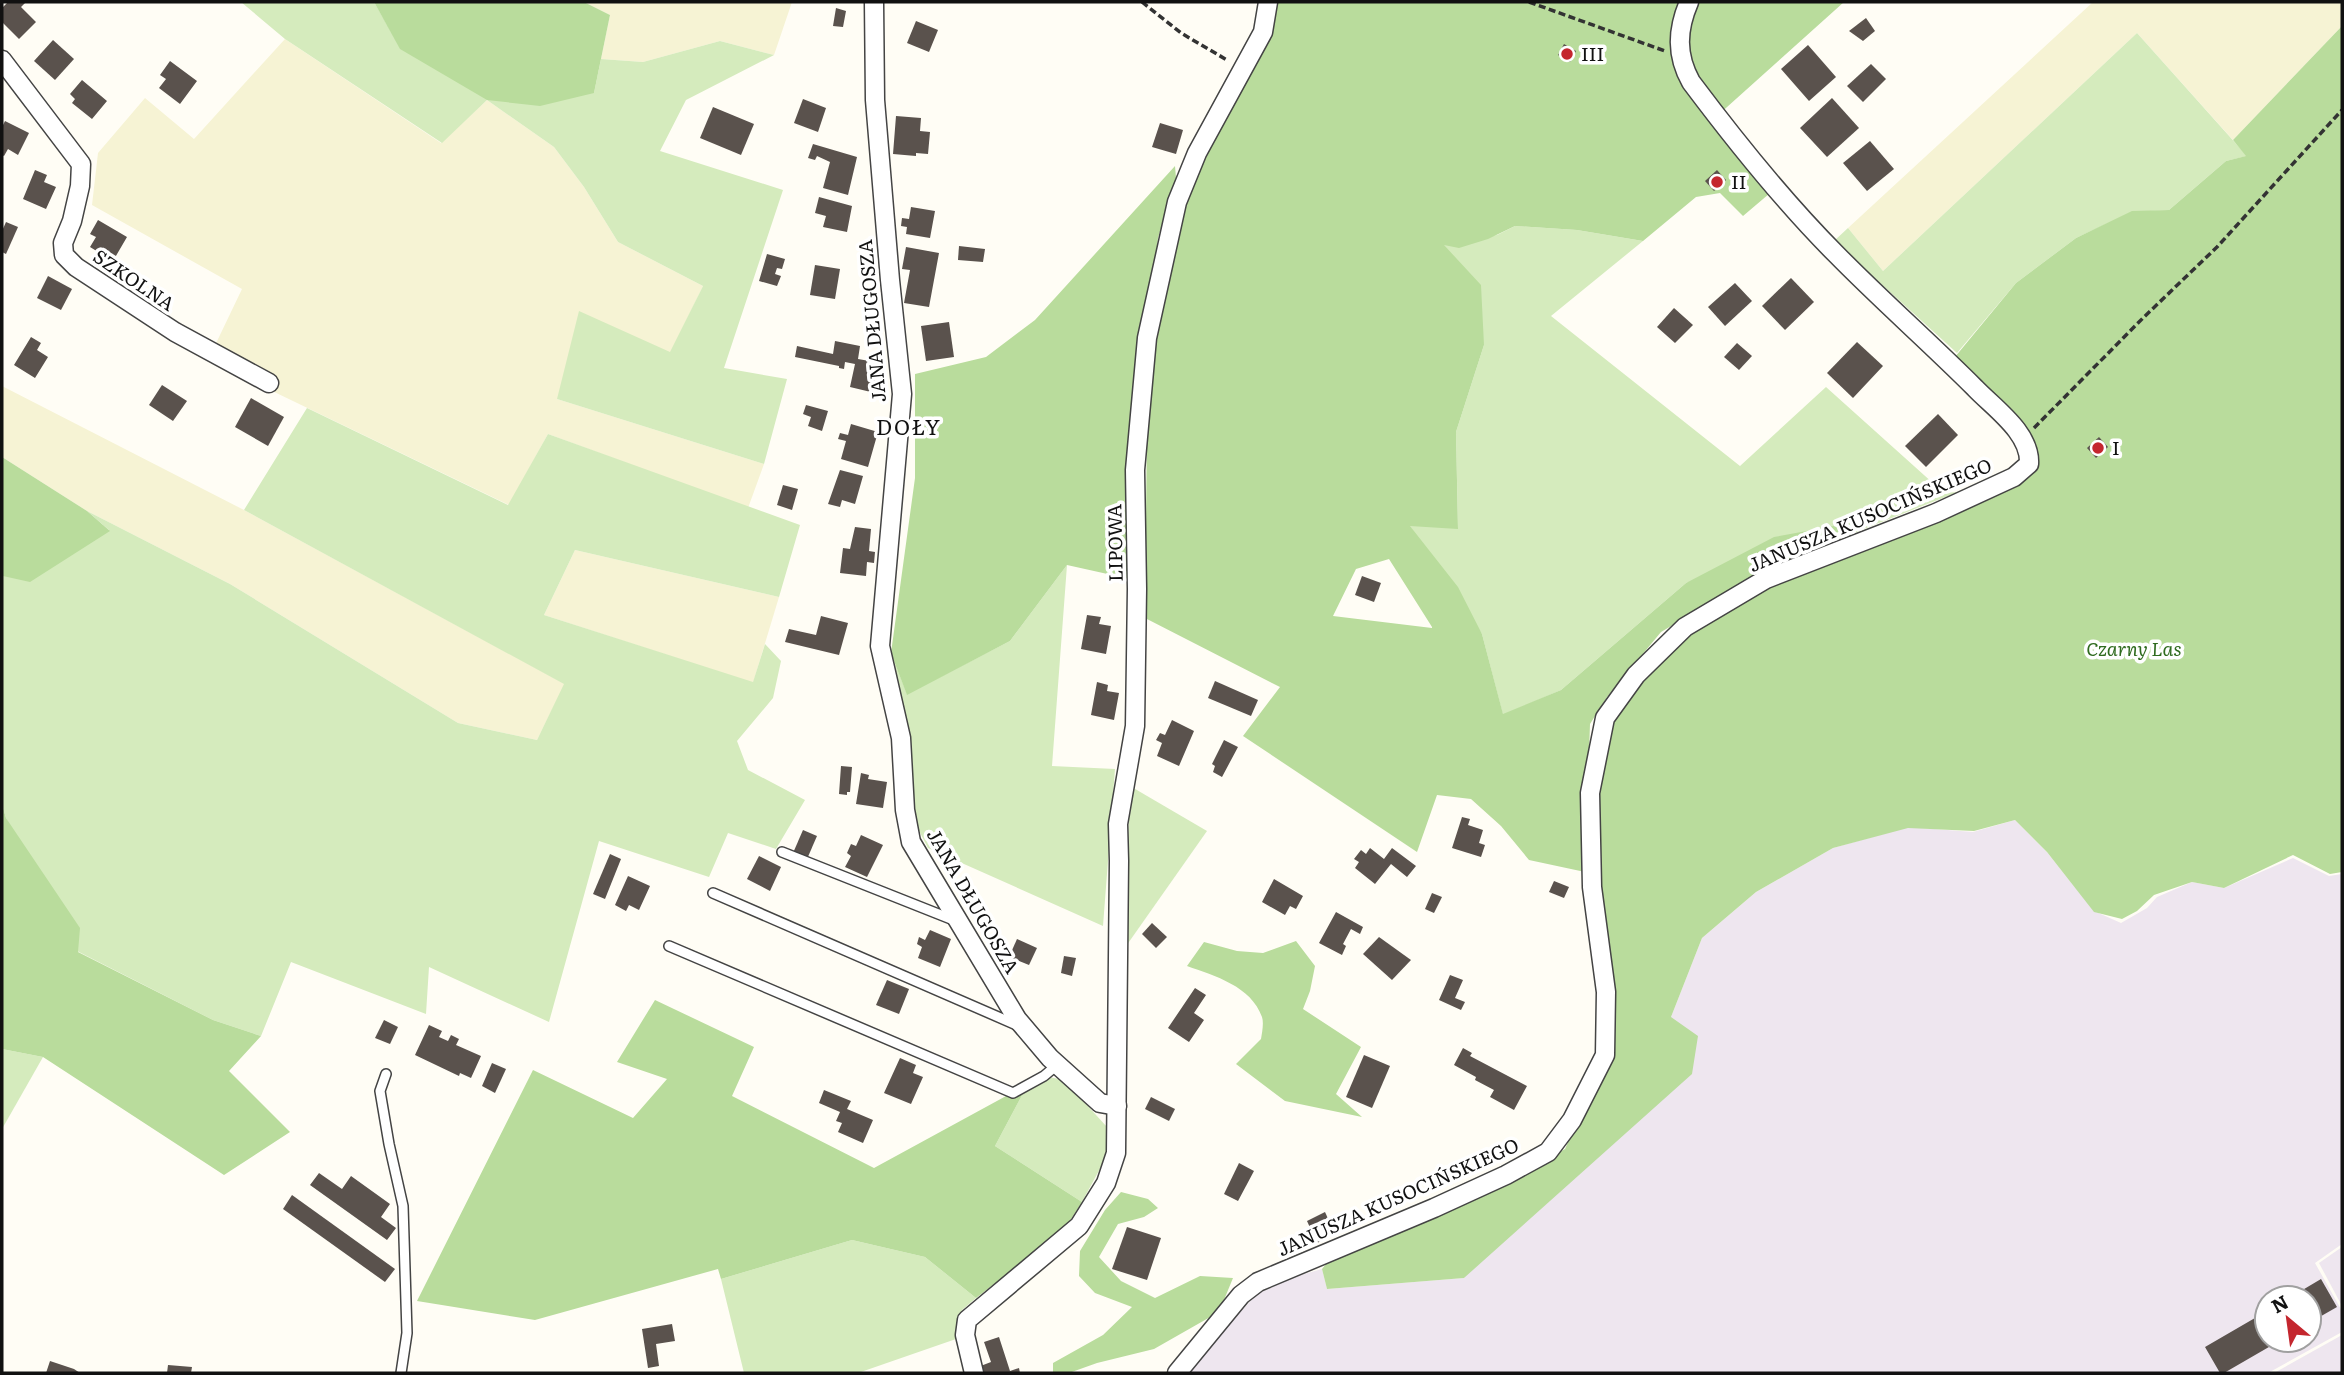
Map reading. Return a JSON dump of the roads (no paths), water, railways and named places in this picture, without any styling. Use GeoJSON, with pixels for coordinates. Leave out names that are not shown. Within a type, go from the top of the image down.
{"type":"FeatureCollection","features":[{"type":"Feature","properties":{"kind":"street","name":"JANA DŁUGOSZA"},"geometry":{"type":"LineString","coordinates":[[874,2],[875,100],[902,394],[880,646],[901,738],[905,810],[911,842],[1026,1029],[1057,1065],[1100,1103],[1117,1106]]}},
{"type":"Feature","properties":{"kind":"street","name":"LIPOWA"},"geometry":{"type":"LineString","coordinates":[[1117,1106],[1118,824],[1135,726],[1138,589],[1135,470],[1147,338],[1177,202],[1197,153],[1263,32],[1268,2]]}},
{"type":"Feature","properties":{"kind":"street","name":"JANUSZA KUSOCIŃSKIEGO"},"geometry":{"type":"LineString","coordinates":[[1177,1373],[1241,1295],[1258,1282],[1506,1175],[1548,1152],[1572,1120],[1605,1055],[1606,992],[1592,887],[1590,793],[1605,718],[1636,675],[1685,627],[1766,579],[1937,513],[2014,477],[2029,464],[2030,455],[2015,429],[1920,332],[1836,254],[1776,188],[1691,82],[1680,57],[1681,19],[1689,2]]}},
{"type":"Feature","properties":{"kind":"street","name":"SZKOLNA"},"geometry":{"type":"LineString","coordinates":[[2,60],[81,164],[75,209],[63,243],[64,255],[76,267],[175,332],[270,383]]}},
{"type":"Feature","properties":{"kind":"street"},"geometry":{"type":"LineString","coordinates":[[974,1373],[965,1335],[967,1320],[1079,1226],[1106,1183],[1116,1153],[1117,1106]]}},
{"type":"Feature","properties":{"kind":"lane"},"geometry":{"type":"LineString","coordinates":[[782,852],[958,922]]}},
{"type":"Feature","properties":{"kind":"lane"},"geometry":{"type":"LineString","coordinates":[[713,893],[1026,1029]]}},
{"type":"Feature","properties":{"kind":"lane"},"geometry":{"type":"LineString","coordinates":[[669,946],[1013,1093],[1044,1076],[1057,1065]]}},
{"type":"Feature","properties":{"kind":"lane"},"geometry":{"type":"LineString","coordinates":[[386,1074],[380,1091],[403,1206],[407,1333],[401,1373]]}},
{"type":"Feature","properties":{"kind":"place","name":"III"},"geometry":{"type":"Point","coordinates":[1567,54]}},
{"type":"Feature","properties":{"kind":"place","name":"II"},"geometry":{"type":"Point","coordinates":[1717,182]}},
{"type":"Feature","properties":{"kind":"place","name":"I"},"geometry":{"type":"Point","coordinates":[2098,448]}},
{"type":"Feature","properties":{"kind":"district","name":"DOŁY"},"geometry":{"type":"Point","coordinates":[909,428]}},
{"type":"Feature","properties":{"kind":"park label","name":"Czarny Las"},"geometry":{"type":"Point","coordinates":[2134,649]}}]}
